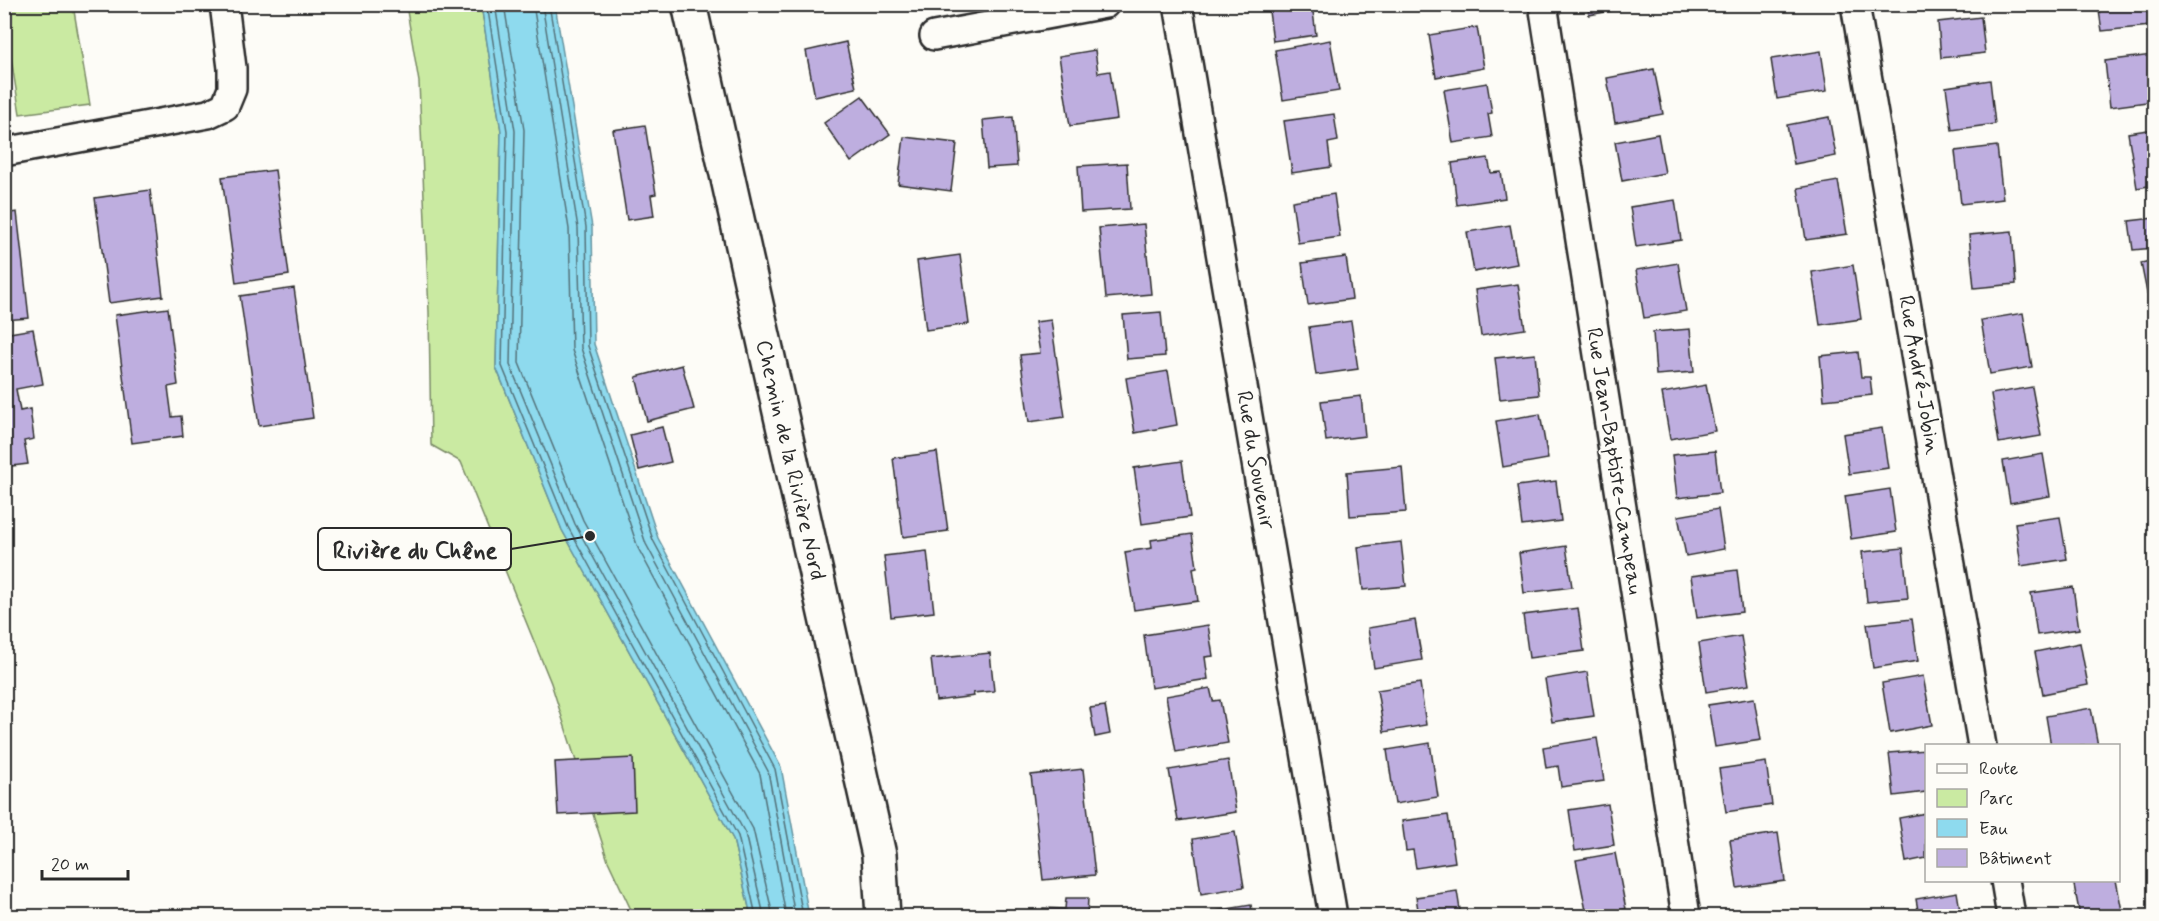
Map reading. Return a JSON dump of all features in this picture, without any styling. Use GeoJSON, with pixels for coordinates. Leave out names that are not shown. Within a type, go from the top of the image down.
{"type":"FeatureCollection","features":[{"type":"Feature","properties":{"kind":"street"},"geometry":{"type":"LineString","coordinates":[[4,152],[207,114],[225,106],[232,89],[232,68],[224,4]]}},
{"type":"Feature","properties":{"kind":"street","name":"Chemin de la Rivière Nord"},"geometry":{"type":"LineString","coordinates":[[689,4],[879,855],[883,916]]}},
{"type":"Feature","properties":{"kind":"street"},"geometry":{"type":"LineString","coordinates":[[934,36],[1105,4]]}},
{"type":"Feature","properties":{"kind":"street","name":"Rue du Souvenir"},"geometry":{"type":"LineString","coordinates":[[1178,4],[1333,916]]}},
{"type":"Feature","properties":{"kind":"street","name":"Rue Jean-Baptiste-Campeau"},"geometry":{"type":"LineString","coordinates":[[1543,4],[1548,48],[1686,916]]}},
{"type":"Feature","properties":{"kind":"street","name":"Rue André-Jobin"},"geometry":{"type":"LineString","coordinates":[[1856,4],[1982,744]]}},
{"type":"Feature","properties":{"kind":"street"},"geometry":{"type":"LineString","coordinates":[[2005,882],[2011,916]]}},
{"type":"Feature","properties":{"kind":"green space"},"geometry":{"type":"Polygon","coordinates":[[[4,5],[73,5],[90,105],[20,114],[4,5]]]}},
{"type":"Feature","properties":{"kind":"green space"},"geometry":{"type":"Polygon","coordinates":[[[406,5],[481,5],[501,131],[496,367],[562,530],[733,839],[751,916],[634,916],[608,861],[551,683],[461,462],[431,445],[429,312],[419,82],[406,5]]]}},
{"type":"Feature","properties":{"kind":"water"},"geometry":{"type":"Polygon","coordinates":[[[481,5],[555,5],[592,227],[594,344],[658,538],[781,767],[809,916],[751,916],[733,839],[562,530],[496,367],[501,131],[481,5]]]}},
{"type":"Feature","properties":{"kind":"building"},"geometry":{"type":"Polygon","coordinates":[[[1268,4],[1312,4],[1316,35],[1273,41],[1268,4]]]}},
{"type":"Feature","properties":{"kind":"building"},"geometry":{"type":"Polygon","coordinates":[[[1587,4],[1645,4],[1589,15],[1587,4]]]}},
{"type":"Feature","properties":{"kind":"building"},"geometry":{"type":"Polygon","coordinates":[[[2098,4],[2147,4],[2150,26],[2102,31],[2098,4]]]}},
{"type":"Feature","properties":{"kind":"building"},"geometry":{"type":"Polygon","coordinates":[[[1981,17],[1985,53],[1941,58],[1938,22],[1981,17]]]}},
{"type":"Feature","properties":{"kind":"building"},"geometry":{"type":"Polygon","coordinates":[[[1477,27],[1484,68],[1436,77],[1429,35],[1477,27]]]}},
{"type":"Feature","properties":{"kind":"building"},"geometry":{"type":"Polygon","coordinates":[[[1330,40],[1339,91],[1283,100],[1275,50],[1330,40]]]}},
{"type":"Feature","properties":{"kind":"building"},"geometry":{"type":"Polygon","coordinates":[[[846,42],[856,88],[815,97],[806,51],[846,42]]]}},
{"type":"Feature","properties":{"kind":"building"},"geometry":{"type":"Polygon","coordinates":[[[1095,50],[1098,73],[1110,71],[1117,119],[1070,126],[1059,56],[1095,50]]]}},
{"type":"Feature","properties":{"kind":"building"},"geometry":{"type":"Polygon","coordinates":[[[1821,51],[1827,91],[1777,99],[1771,59],[1821,51]]]}},
{"type":"Feature","properties":{"kind":"building"},"geometry":{"type":"Polygon","coordinates":[[[2152,55],[2154,101],[2110,107],[2105,61],[2152,55]]]}},
{"type":"Feature","properties":{"kind":"building"},"geometry":{"type":"Polygon","coordinates":[[[1654,69],[1663,114],[1615,123],[1607,78],[1654,69]]]}},
{"type":"Feature","properties":{"kind":"building"},"geometry":{"type":"Polygon","coordinates":[[[1990,80],[1995,124],[1952,130],[1946,87],[1990,80]]]}},
{"type":"Feature","properties":{"kind":"building"},"geometry":{"type":"Polygon","coordinates":[[[1487,83],[1492,113],[1488,114],[1492,137],[1453,143],[1444,90],[1487,83]]]}},
{"type":"Feature","properties":{"kind":"building"},"geometry":{"type":"Polygon","coordinates":[[[862,96],[890,134],[851,162],[824,123],[862,96]]]}},
{"type":"Feature","properties":{"kind":"building"},"geometry":{"type":"Polygon","coordinates":[[[1334,114],[1338,141],[1328,143],[1331,167],[1292,173],[1284,121],[1334,114]]]}},
{"type":"Feature","properties":{"kind":"building"},"geometry":{"type":"Polygon","coordinates":[[[1013,117],[1017,166],[987,168],[983,120],[1013,117]]]}},
{"type":"Feature","properties":{"kind":"building"},"geometry":{"type":"Polygon","coordinates":[[[1829,117],[1836,156],[1794,164],[1787,125],[1829,117]]]}},
{"type":"Feature","properties":{"kind":"building"},"geometry":{"type":"Polygon","coordinates":[[[645,125],[656,194],[651,195],[654,216],[627,220],[613,130],[645,125]]]}},
{"type":"Feature","properties":{"kind":"building"},"geometry":{"type":"Polygon","coordinates":[[[2154,129],[2154,185],[2137,188],[2128,133],[2154,129]]]}},
{"type":"Feature","properties":{"kind":"building"},"geometry":{"type":"Polygon","coordinates":[[[1658,134],[1665,173],[1622,181],[1615,142],[1658,134]]]}},
{"type":"Feature","properties":{"kind":"building"},"geometry":{"type":"Polygon","coordinates":[[[904,137],[957,143],[951,191],[898,184],[904,137]]]}},
{"type":"Feature","properties":{"kind":"building"},"geometry":{"type":"Polygon","coordinates":[[[1997,146],[2003,199],[1961,204],[1955,151],[1997,146]]]}},
{"type":"Feature","properties":{"kind":"building"},"geometry":{"type":"Polygon","coordinates":[[[1488,158],[1491,173],[1501,172],[1505,198],[1457,205],[1452,163],[1488,158]]]}},
{"type":"Feature","properties":{"kind":"building"},"geometry":{"type":"Polygon","coordinates":[[[1127,163],[1130,209],[1081,212],[1078,166],[1127,163]]]}},
{"type":"Feature","properties":{"kind":"building"},"geometry":{"type":"Polygon","coordinates":[[[275,170],[289,275],[236,283],[222,177],[275,170]]]}},
{"type":"Feature","properties":{"kind":"building"},"geometry":{"type":"Polygon","coordinates":[[[1838,181],[1847,234],[1806,240],[1798,188],[1838,181]]]}},
{"type":"Feature","properties":{"kind":"building"},"geometry":{"type":"Polygon","coordinates":[[[150,190],[163,296],[109,303],[95,198],[150,190]]]}},
{"type":"Feature","properties":{"kind":"building"},"geometry":{"type":"Polygon","coordinates":[[[1334,194],[1340,237],[1298,243],[1292,201],[1334,194]]]}},
{"type":"Feature","properties":{"kind":"building"},"geometry":{"type":"Polygon","coordinates":[[[1675,200],[1681,240],[1636,247],[1630,207],[1675,200]]]}},
{"type":"Feature","properties":{"kind":"building"},"geometry":{"type":"Polygon","coordinates":[[[17,212],[29,318],[4,320],[4,214],[17,212]]]}},
{"type":"Feature","properties":{"kind":"building"},"geometry":{"type":"Polygon","coordinates":[[[2154,218],[2154,248],[2133,250],[2129,221],[2154,218]]]}},
{"type":"Feature","properties":{"kind":"building"},"geometry":{"type":"Polygon","coordinates":[[[1144,224],[1151,294],[1106,298],[1099,228],[1144,224]]]}},
{"type":"Feature","properties":{"kind":"building"},"geometry":{"type":"Polygon","coordinates":[[[1510,225],[1517,264],[1474,272],[1467,232],[1510,225]]]}},
{"type":"Feature","properties":{"kind":"building"},"geometry":{"type":"Polygon","coordinates":[[[2012,231],[2016,284],[1974,288],[1969,235],[2012,231]]]}},
{"type":"Feature","properties":{"kind":"building"},"geometry":{"type":"Polygon","coordinates":[[[960,255],[969,324],[926,330],[917,261],[960,255]]]}},
{"type":"Feature","properties":{"kind":"building"},"geometry":{"type":"Polygon","coordinates":[[[1346,257],[1352,299],[1308,305],[1302,263],[1346,257]]]}},
{"type":"Feature","properties":{"kind":"building"},"geometry":{"type":"Polygon","coordinates":[[[2154,260],[2154,292],[2147,293],[2141,263],[2154,260]]]}},
{"type":"Feature","properties":{"kind":"building"},"geometry":{"type":"Polygon","coordinates":[[[1678,263],[1686,311],[1644,318],[1636,270],[1678,263]]]}},
{"type":"Feature","properties":{"kind":"building"},"geometry":{"type":"Polygon","coordinates":[[[1853,265],[1861,319],[1820,325],[1812,272],[1853,265]]]}},
{"type":"Feature","properties":{"kind":"building"},"geometry":{"type":"Polygon","coordinates":[[[1518,284],[1525,329],[1481,336],[1475,290],[1518,284]]]}},
{"type":"Feature","properties":{"kind":"building"},"geometry":{"type":"Polygon","coordinates":[[[294,288],[313,418],[259,426],[240,296],[294,288]]]}},
{"type":"Feature","properties":{"kind":"building"},"geometry":{"type":"Polygon","coordinates":[[[168,308],[178,385],[168,387],[172,417],[181,416],[183,436],[132,443],[115,315],[168,308]]]}},
{"type":"Feature","properties":{"kind":"building"},"geometry":{"type":"Polygon","coordinates":[[[1161,312],[1165,356],[1127,359],[1123,315],[1161,312]]]}},
{"type":"Feature","properties":{"kind":"building"},"geometry":{"type":"Polygon","coordinates":[[[2023,313],[2032,367],[1990,374],[1981,320],[2023,313]]]}},
{"type":"Feature","properties":{"kind":"building"},"geometry":{"type":"Polygon","coordinates":[[[1051,320],[1065,417],[1029,422],[1020,355],[1040,353],[1035,322],[1051,320]]]}},
{"type":"Feature","properties":{"kind":"building"},"geometry":{"type":"Polygon","coordinates":[[[1351,321],[1358,369],[1316,375],[1309,327],[1351,321]]]}},
{"type":"Feature","properties":{"kind":"building"},"geometry":{"type":"Polygon","coordinates":[[[33,329],[43,384],[16,389],[20,411],[30,409],[34,439],[24,441],[28,464],[4,467],[4,334],[33,329]]]}},
{"type":"Feature","properties":{"kind":"building"},"geometry":{"type":"Polygon","coordinates":[[[1690,329],[1694,372],[1656,375],[1653,332],[1690,329]]]}},
{"type":"Feature","properties":{"kind":"building"},"geometry":{"type":"Polygon","coordinates":[[[1858,352],[1861,377],[1870,377],[1872,395],[1824,400],[1820,356],[1858,352]]]}},
{"type":"Feature","properties":{"kind":"building"},"geometry":{"type":"Polygon","coordinates":[[[1535,354],[1539,395],[1500,399],[1495,358],[1535,354]]]}},
{"type":"Feature","properties":{"kind":"building"},"geometry":{"type":"Polygon","coordinates":[[[682,365],[694,409],[647,421],[636,377],[682,365]]]}},
{"type":"Feature","properties":{"kind":"building"},"geometry":{"type":"Polygon","coordinates":[[[1168,371],[1177,425],[1135,433],[1126,378],[1168,371]]]}},
{"type":"Feature","properties":{"kind":"building"},"geometry":{"type":"Polygon","coordinates":[[[1706,385],[1715,431],[1670,439],[1662,393],[1706,385]]]}},
{"type":"Feature","properties":{"kind":"building"},"geometry":{"type":"Polygon","coordinates":[[[2032,387],[2041,436],[1999,443],[1991,394],[2032,387]]]}},
{"type":"Feature","properties":{"kind":"building"},"geometry":{"type":"Polygon","coordinates":[[[1361,396],[1365,436],[1326,441],[1321,401],[1361,396]]]}},
{"type":"Feature","properties":{"kind":"building"},"geometry":{"type":"Polygon","coordinates":[[[1540,414],[1548,459],[1503,467],[1496,421],[1540,414]]]}},
{"type":"Feature","properties":{"kind":"building"},"geometry":{"type":"Polygon","coordinates":[[[662,427],[671,462],[639,470],[630,435],[662,427]]]}},
{"type":"Feature","properties":{"kind":"building"},"geometry":{"type":"Polygon","coordinates":[[[1882,428],[1888,468],[1849,474],[1843,434],[1882,428]]]}},
{"type":"Feature","properties":{"kind":"building"},"geometry":{"type":"Polygon","coordinates":[[[1715,451],[1720,493],[1677,498],[1672,455],[1715,451]]]}},
{"type":"Feature","properties":{"kind":"building"},"geometry":{"type":"Polygon","coordinates":[[[937,452],[948,531],[903,537],[893,458],[937,452]]]}},
{"type":"Feature","properties":{"kind":"building"},"geometry":{"type":"Polygon","coordinates":[[[2043,454],[2050,496],[2010,503],[2003,461],[2043,454]]]}},
{"type":"Feature","properties":{"kind":"building"},"geometry":{"type":"Polygon","coordinates":[[[1182,461],[1190,517],[1142,524],[1134,468],[1182,461]]]}},
{"type":"Feature","properties":{"kind":"building"},"geometry":{"type":"Polygon","coordinates":[[[1402,467],[1406,512],[1350,516],[1347,472],[1402,467]]]}},
{"type":"Feature","properties":{"kind":"building"},"geometry":{"type":"Polygon","coordinates":[[[1556,481],[1561,521],[1522,526],[1517,486],[1556,481]]]}},
{"type":"Feature","properties":{"kind":"building"},"geometry":{"type":"Polygon","coordinates":[[[1890,489],[1896,532],[1851,539],[1845,496],[1890,489]]]}},
{"type":"Feature","properties":{"kind":"building"},"geometry":{"type":"Polygon","coordinates":[[[1718,509],[1724,549],[1686,556],[1678,516],[1718,509]]]}},
{"type":"Feature","properties":{"kind":"building"},"geometry":{"type":"Polygon","coordinates":[[[2060,517],[2067,559],[2021,566],[2015,523],[2060,517]]]}},
{"type":"Feature","properties":{"kind":"building"},"geometry":{"type":"Polygon","coordinates":[[[1192,534],[1197,567],[1193,568],[1198,601],[1134,610],[1125,552],[1152,548],[1151,540],[1192,534]]]}},
{"type":"Feature","properties":{"kind":"building"},"geometry":{"type":"Polygon","coordinates":[[[1401,542],[1406,586],[1363,590],[1358,547],[1401,542]]]}},
{"type":"Feature","properties":{"kind":"building"},"geometry":{"type":"Polygon","coordinates":[[[1566,546],[1572,587],[1524,593],[1519,553],[1566,546]]]}},
{"type":"Feature","properties":{"kind":"building"},"geometry":{"type":"Polygon","coordinates":[[[1903,548],[1908,598],[1867,602],[1862,552],[1903,548]]]}},
{"type":"Feature","properties":{"kind":"building"},"geometry":{"type":"Polygon","coordinates":[[[927,551],[934,612],[891,617],[884,556],[927,551]]]}},
{"type":"Feature","properties":{"kind":"building"},"geometry":{"type":"Polygon","coordinates":[[[1737,570],[1742,612],[1697,618],[1691,576],[1737,570]]]}},
{"type":"Feature","properties":{"kind":"building"},"geometry":{"type":"Polygon","coordinates":[[[2073,587],[2079,629],[2037,635],[2031,593],[2073,587]]]}},
{"type":"Feature","properties":{"kind":"building"},"geometry":{"type":"Polygon","coordinates":[[[1578,608],[1584,651],[1529,658],[1523,615],[1578,608]]]}},
{"type":"Feature","properties":{"kind":"building"},"geometry":{"type":"Polygon","coordinates":[[[1912,619],[1918,661],[1873,668],[1867,624],[1912,619]]]}},
{"type":"Feature","properties":{"kind":"building"},"geometry":{"type":"Polygon","coordinates":[[[1415,620],[1422,660],[1374,668],[1368,628],[1415,620]]]}},
{"type":"Feature","properties":{"kind":"building"},"geometry":{"type":"Polygon","coordinates":[[[1208,625],[1213,656],[1205,657],[1208,679],[1151,688],[1144,635],[1208,625]]]}},
{"type":"Feature","properties":{"kind":"building"},"geometry":{"type":"Polygon","coordinates":[[[1741,636],[1749,685],[1706,692],[1699,643],[1741,636]]]}},
{"type":"Feature","properties":{"kind":"building"},"geometry":{"type":"Polygon","coordinates":[[[2080,643],[2088,685],[2043,694],[2035,652],[2080,643]]]}},
{"type":"Feature","properties":{"kind":"building"},"geometry":{"type":"Polygon","coordinates":[[[990,653],[994,691],[936,701],[931,659],[990,653]]]}},
{"type":"Feature","properties":{"kind":"building"},"geometry":{"type":"Polygon","coordinates":[[[1587,672],[1594,716],[1552,722],[1545,679],[1587,672]]]}},
{"type":"Feature","properties":{"kind":"building"},"geometry":{"type":"Polygon","coordinates":[[[1923,676],[1932,725],[1890,733],[1882,683],[1923,676]]]}},
{"type":"Feature","properties":{"kind":"building"},"geometry":{"type":"Polygon","coordinates":[[[1420,683],[1426,725],[1384,732],[1377,690],[1420,683]]]}},
{"type":"Feature","properties":{"kind":"building"},"geometry":{"type":"Polygon","coordinates":[[[1210,688],[1213,701],[1220,700],[1228,743],[1176,752],[1166,696],[1210,688]]]}},
{"type":"Feature","properties":{"kind":"building"},"geometry":{"type":"Polygon","coordinates":[[[1754,698],[1761,740],[1715,747],[1708,705],[1754,698]]]}},
{"type":"Feature","properties":{"kind":"building"},"geometry":{"type":"Polygon","coordinates":[[[1105,706],[1110,734],[1095,737],[1090,708],[1105,706]]]}},
{"type":"Feature","properties":{"kind":"building"},"geometry":{"type":"Polygon","coordinates":[[[2091,708],[2098,744],[2051,744],[2046,716],[2091,708]]]}},
{"type":"Feature","properties":{"kind":"building"},"geometry":{"type":"Polygon","coordinates":[[[1597,738],[1604,781],[1561,787],[1558,766],[1546,768],[1543,747],[1597,738]]]}},
{"type":"Feature","properties":{"kind":"building"},"geometry":{"type":"Polygon","coordinates":[[[1430,743],[1438,797],[1395,804],[1387,750],[1430,743]]]}},
{"type":"Feature","properties":{"kind":"building"},"geometry":{"type":"Polygon","coordinates":[[[1925,750],[1925,792],[1894,796],[1889,753],[1925,750]]]}},
{"type":"Feature","properties":{"kind":"building"},"geometry":{"type":"Polygon","coordinates":[[[633,758],[635,811],[558,815],[555,762],[633,758]]]}},
{"type":"Feature","properties":{"kind":"building"},"geometry":{"type":"Polygon","coordinates":[[[1228,760],[1236,812],[1178,821],[1169,770],[1228,760]]]}},
{"type":"Feature","properties":{"kind":"building"},"geometry":{"type":"Polygon","coordinates":[[[1766,762],[1772,805],[1726,812],[1719,769],[1766,762]]]}},
{"type":"Feature","properties":{"kind":"building"},"geometry":{"type":"Polygon","coordinates":[[[1083,769],[1095,875],[1043,880],[1031,775],[1083,769]]]}},
{"type":"Feature","properties":{"kind":"building"},"geometry":{"type":"Polygon","coordinates":[[[1608,804],[1614,845],[1575,851],[1569,810],[1608,804]]]}},
{"type":"Feature","properties":{"kind":"building"},"geometry":{"type":"Polygon","coordinates":[[[1925,813],[1925,858],[1906,862],[1899,818],[1925,813]]]}},
{"type":"Feature","properties":{"kind":"building"},"geometry":{"type":"Polygon","coordinates":[[[1448,815],[1455,862],[1416,868],[1413,850],[1406,851],[1402,821],[1448,815]]]}},
{"type":"Feature","properties":{"kind":"building"},"geometry":{"type":"Polygon","coordinates":[[[1235,832],[1244,887],[1201,894],[1193,839],[1235,832]]]}},
{"type":"Feature","properties":{"kind":"building"},"geometry":{"type":"Polygon","coordinates":[[[1778,833],[1785,881],[1737,888],[1730,840],[1778,833]]]}},
{"type":"Feature","properties":{"kind":"building"},"geometry":{"type":"Polygon","coordinates":[[[1615,853],[1626,909],[1587,916],[1576,860],[1615,853]]]}},
{"type":"Feature","properties":{"kind":"building"},"geometry":{"type":"Polygon","coordinates":[[[2073,882],[2116,882],[2123,916],[2080,916],[2073,882]]]}},
{"type":"Feature","properties":{"kind":"building"},"geometry":{"type":"Polygon","coordinates":[[[1457,891],[1461,916],[1419,916],[1416,897],[1457,891]]]}},
{"type":"Feature","properties":{"kind":"building"},"geometry":{"type":"Polygon","coordinates":[[[1957,892],[1961,916],[1919,916],[1916,899],[1957,892]]]}},
{"type":"Feature","properties":{"kind":"building"},"geometry":{"type":"Polygon","coordinates":[[[1066,898],[1088,898],[1087,916],[1042,916],[1043,908],[1065,909],[1066,898]]]}},
{"type":"Feature","properties":{"kind":"building"},"geometry":{"type":"Polygon","coordinates":[[[1251,905],[1253,916],[1203,916],[1202,913],[1251,905]]]}},
{"type":"Feature","properties":{"kind":"place","name":"Rivière du Chêne"},"geometry":{"type":"Point","coordinates":[590,536]}}]}
